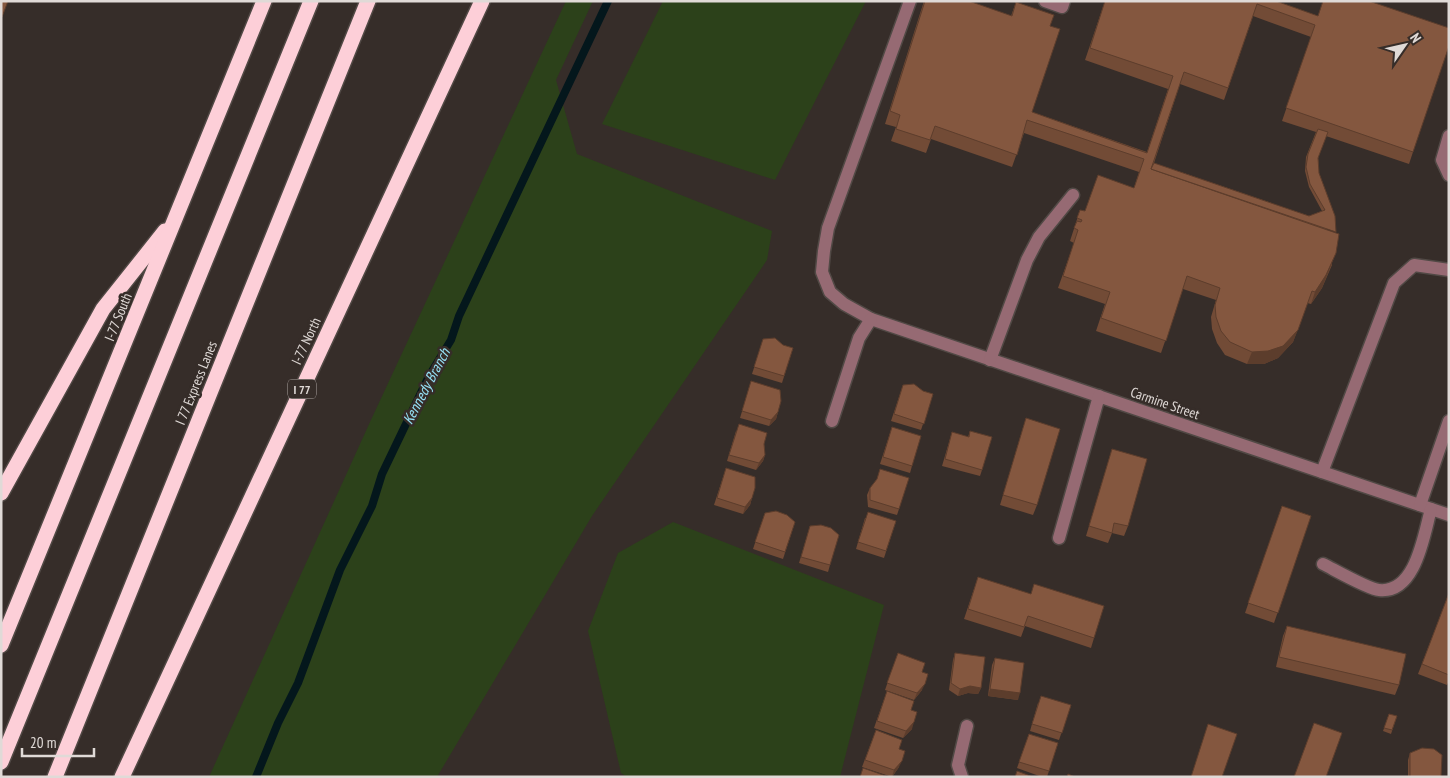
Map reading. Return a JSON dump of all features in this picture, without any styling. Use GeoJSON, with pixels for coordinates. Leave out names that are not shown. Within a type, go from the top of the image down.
{"type":"FeatureCollection","features":[{"type":"Feature","properties":{"kind":"highway","name":"I-77 South"},"geometry":{"type":"LineString","coordinates":[[1,645],[264,1]]}},
{"type":"Feature","properties":{"kind":"highway"},"geometry":{"type":"LineString","coordinates":[[1,762],[311,1]]}},
{"type":"Feature","properties":{"kind":"highway","name":"I 77 Express Lanes"},"geometry":{"type":"LineString","coordinates":[[55,777],[368,1]]}},
{"type":"Feature","properties":{"kind":"highway","name":"I-77 North"},"geometry":{"type":"LineString","coordinates":[[122,777],[482,1]]}},
{"type":"Feature","properties":{"kind":"highway"},"geometry":{"type":"LineString","coordinates":[[1,493],[103,309],[176,216]]}},
{"type":"Feature","properties":{"kind":"street","name":"Carmine Street"},"geometry":{"type":"LineString","coordinates":[[910,1],[828,228],[822,272],[830,292],[844,304],[871,319],[1449,515]]}},
{"type":"Feature","properties":{"kind":"street"},"geometry":{"type":"LineString","coordinates":[[1045,1],[1062,7],[1064,1]]}},
{"type":"Feature","properties":{"kind":"street"},"geometry":{"type":"LineString","coordinates":[[1449,136],[1442,160],[1449,175]]}},
{"type":"Feature","properties":{"kind":"street"},"geometry":{"type":"LineString","coordinates":[[990,360],[1027,260],[1039,237],[1073,195]]}},
{"type":"Feature","properties":{"kind":"street"},"geometry":{"type":"LineString","coordinates":[[1322,472],[1394,283],[1414,265],[1449,270]]}},
{"type":"Feature","properties":{"kind":"street"},"geometry":{"type":"LineString","coordinates":[[832,420],[859,338],[871,319]]}},
{"type":"Feature","properties":{"kind":"street"},"geometry":{"type":"LineString","coordinates":[[1059,538],[1099,396]]}},
{"type":"Feature","properties":{"kind":"street"},"geometry":{"type":"LineString","coordinates":[[1323,564],[1379,590],[1394,588],[1413,571],[1426,507],[1449,421]]}},
{"type":"Feature","properties":{"kind":"street"},"geometry":{"type":"LineString","coordinates":[[962,777],[958,765],[966,726]]}},
{"type":"Feature","properties":{"kind":"green space"},"geometry":{"type":"Polygon","coordinates":[[[566,1],[593,1],[556,80],[577,154],[772,231],[767,260],[592,516],[437,777],[209,777],[370,422],[566,1]]]}},
{"type":"Feature","properties":{"kind":"green space"},"geometry":{"type":"Polygon","coordinates":[[[663,1],[866,1],[775,180],[602,124],[663,1]]]}},
{"type":"Feature","properties":{"kind":"green space"},"geometry":{"type":"Polygon","coordinates":[[[673,522],[884,605],[840,777],[627,777],[621,773],[588,631],[618,553],[673,522]]]}},
{"type":"Feature","properties":{"kind":"building"},"geometry":{"type":"Polygon","coordinates":[[[1,1],[8,1],[2,17],[1,17],[1,1]]]}},
{"type":"Feature","properties":{"kind":"building"},"geometry":{"type":"Polygon","coordinates":[[[925,1],[969,1],[1012,16],[1016,2],[1054,15],[1050,26],[1060,29],[1032,112],[1147,153],[1173,76],[1090,48],[1105,1],[1276,1],[1318,16],[1323,1],[1369,1],[1449,28],[1449,46],[1413,152],[1286,108],[1315,25],[1257,4],[1228,88],[1184,72],[1151,169],[1339,234],[1336,253],[1326,275],[1315,292],[1312,291],[1298,330],[1283,346],[1268,351],[1252,352],[1230,342],[1221,331],[1216,317],[1215,305],[1220,288],[1187,276],[1166,341],[1101,318],[1110,292],[1063,276],[1078,230],[1074,228],[1077,221],[1081,222],[1082,220],[1077,218],[1080,210],[1085,211],[1098,175],[1134,188],[1144,159],[1027,120],[1017,155],[935,126],[930,140],[896,129],[900,115],[890,111],[925,1]]]}},
{"type":"Feature","properties":{"kind":"building"},"geometry":{"type":"Polygon","coordinates":[[[1318,129],[1328,132],[1318,158],[1319,173],[1335,216],[1336,232],[1151,169],[1154,163],[1309,216],[1325,210],[1310,184],[1306,167],[1308,154],[1318,129]]]}},
{"type":"Feature","properties":{"kind":"building"},"geometry":{"type":"Polygon","coordinates":[[[775,338],[783,345],[793,348],[784,376],[754,367],[763,339],[775,338]]]}},
{"type":"Feature","properties":{"kind":"building"},"geometry":{"type":"Polygon","coordinates":[[[751,381],[780,390],[781,401],[778,412],[771,420],[742,411],[751,381]]]}},
{"type":"Feature","properties":{"kind":"building"},"geometry":{"type":"Polygon","coordinates":[[[914,384],[923,391],[933,394],[924,424],[894,414],[903,385],[914,384]]]}},
{"type":"Feature","properties":{"kind":"building"},"geometry":{"type":"Polygon","coordinates":[[[1026,418],[1060,429],[1037,505],[1003,495],[1026,418]]]}},
{"type":"Feature","properties":{"kind":"building"},"geometry":{"type":"Polygon","coordinates":[[[739,424],[767,433],[764,444],[765,455],[759,463],[729,455],[739,424]]]}},
{"type":"Feature","properties":{"kind":"building"},"geometry":{"type":"Polygon","coordinates":[[[892,427],[921,436],[912,466],[883,457],[892,427]]]}},
{"type":"Feature","properties":{"kind":"building"},"geometry":{"type":"Polygon","coordinates":[[[970,431],[992,437],[982,470],[945,459],[952,432],[969,437],[970,431]]]}},
{"type":"Feature","properties":{"kind":"building"},"geometry":{"type":"Polygon","coordinates":[[[1112,449],[1147,459],[1128,526],[1114,523],[1112,533],[1089,526],[1112,449]]]}},
{"type":"Feature","properties":{"kind":"building"},"geometry":{"type":"Polygon","coordinates":[[[726,468],[755,477],[755,488],[752,498],[745,507],[717,498],[726,468]]]}},
{"type":"Feature","properties":{"kind":"building"},"geometry":{"type":"Polygon","coordinates":[[[880,469],[909,478],[899,509],[870,500],[870,488],[877,479],[880,469]]]}},
{"type":"Feature","properties":{"kind":"building"},"geometry":{"type":"Polygon","coordinates":[[[1282,506],[1311,516],[1278,613],[1248,603],[1282,506]]]}},
{"type":"Feature","properties":{"kind":"building"},"geometry":{"type":"Polygon","coordinates":[[[776,511],[787,515],[795,522],[785,552],[755,542],[765,513],[776,511]]]}},
{"type":"Feature","properties":{"kind":"building"},"geometry":{"type":"Polygon","coordinates":[[[868,512],[896,521],[886,551],[858,542],[868,512]]]}},
{"type":"Feature","properties":{"kind":"building"},"geometry":{"type":"Polygon","coordinates":[[[821,525],[831,528],[839,535],[830,565],[801,557],[810,526],[821,525]]]}},
{"type":"Feature","properties":{"kind":"building"},"geometry":{"type":"Polygon","coordinates":[[[978,577],[1031,594],[1034,584],[1104,606],[1094,638],[1028,616],[1024,627],[968,609],[978,577]]]}},
{"type":"Feature","properties":{"kind":"building"},"geometry":{"type":"Polygon","coordinates":[[[1449,593],[1449,675],[1422,664],[1449,593]]]}},
{"type":"Feature","properties":{"kind":"building"},"geometry":{"type":"Polygon","coordinates":[[[1287,626],[1406,654],[1399,685],[1279,657],[1287,626]]]}},
{"type":"Feature","properties":{"kind":"building"},"geometry":{"type":"Polygon","coordinates":[[[898,653],[925,663],[922,672],[928,674],[925,684],[917,693],[887,683],[898,653]]]}},
{"type":"Feature","properties":{"kind":"building"},"geometry":{"type":"Polygon","coordinates":[[[955,653],[985,657],[981,688],[970,686],[960,689],[951,683],[955,653]]]}},
{"type":"Feature","properties":{"kind":"building"},"geometry":{"type":"Polygon","coordinates":[[[995,658],[1024,663],[1020,693],[990,689],[995,658]]]}},
{"type":"Feature","properties":{"kind":"building"},"geometry":{"type":"Polygon","coordinates":[[[887,691],[914,701],[911,710],[917,712],[914,722],[906,731],[877,721],[887,691]]]}},
{"type":"Feature","properties":{"kind":"building"},"geometry":{"type":"Polygon","coordinates":[[[1041,696],[1071,705],[1062,733],[1032,724],[1041,696]]]}},
{"type":"Feature","properties":{"kind":"building"},"geometry":{"type":"Polygon","coordinates":[[[1389,714],[1397,716],[1392,730],[1384,728],[1389,714]]]}},
{"type":"Feature","properties":{"kind":"building"},"geometry":{"type":"Polygon","coordinates":[[[1314,723],[1342,733],[1326,777],[1294,777],[1314,723]]]}},
{"type":"Feature","properties":{"kind":"building"},"geometry":{"type":"Polygon","coordinates":[[[1208,724],[1237,734],[1222,777],[1191,777],[1208,724]]]}},
{"type":"Feature","properties":{"kind":"building"},"geometry":{"type":"Polygon","coordinates":[[[876,730],[902,740],[899,749],[905,751],[902,761],[894,770],[865,760],[876,730]]]}},
{"type":"Feature","properties":{"kind":"building"},"geometry":{"type":"Polygon","coordinates":[[[1029,734],[1058,743],[1049,771],[1019,762],[1029,734]]]}},
{"type":"Feature","properties":{"kind":"building"},"geometry":{"type":"Polygon","coordinates":[[[1422,748],[1434,749],[1442,755],[1441,777],[1410,777],[1410,753],[1422,748]]]}},
{"type":"Feature","properties":{"kind":"building"},"geometry":{"type":"Polygon","coordinates":[[[863,768],[889,777],[860,777],[863,768]]]}},
{"type":"Feature","properties":{"kind":"building"},"geometry":{"type":"Polygon","coordinates":[[[1017,771],[1033,777],[1015,777],[1017,771]]]}},
{"type":"Feature","properties":{"kind":"waterway","name":"Kennedy Branch"},"geometry":{"type":"LineString","coordinates":[[256,777],[278,723],[298,683],[340,570],[372,506],[382,474],[429,376],[451,340],[459,316],[608,1]]}}]}
